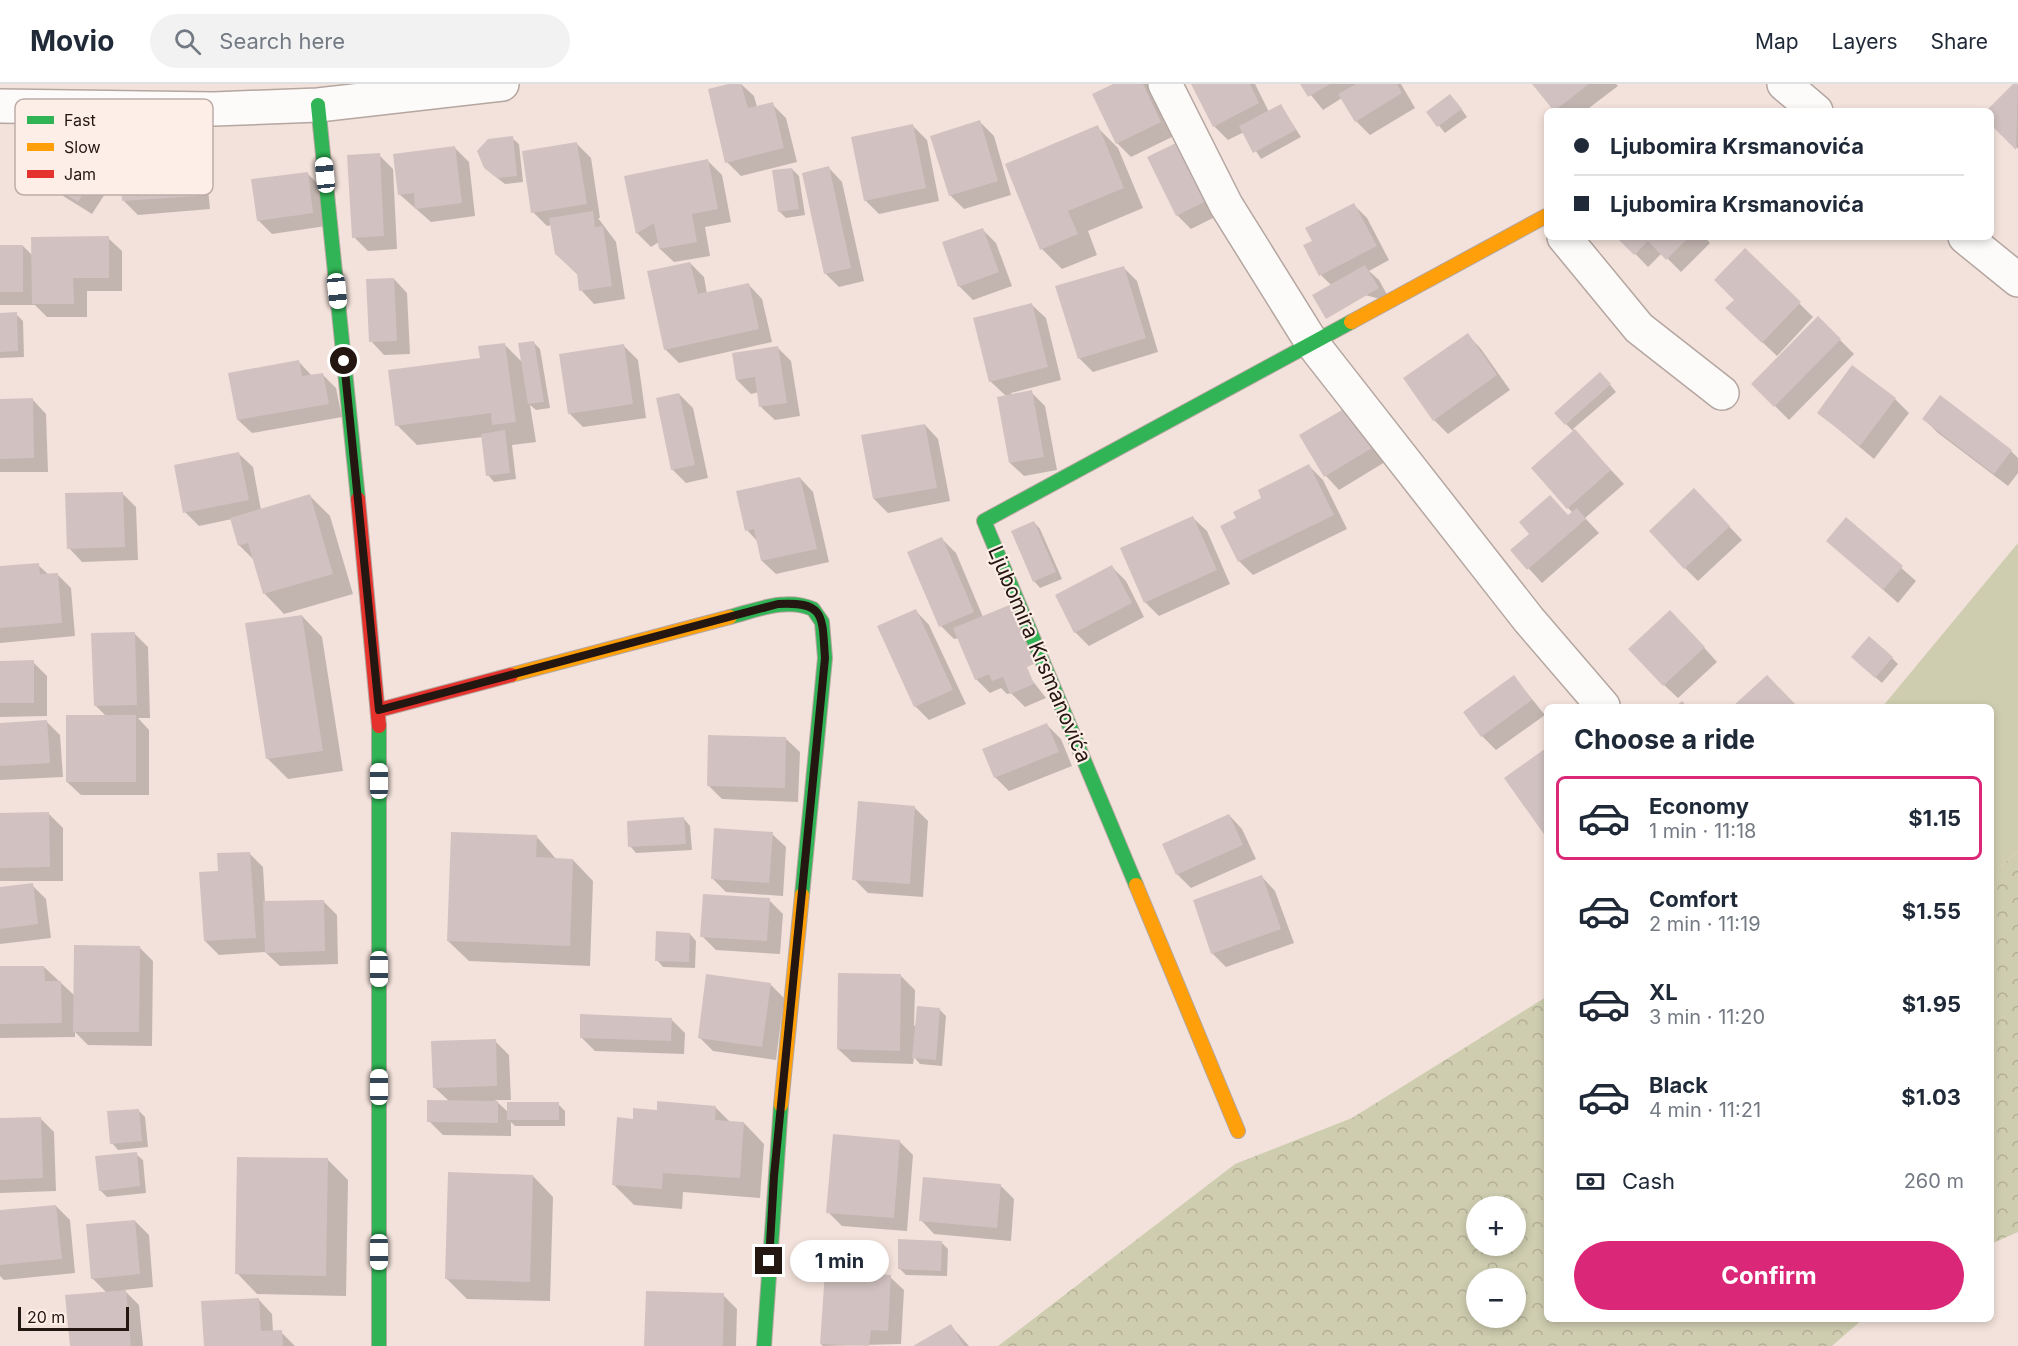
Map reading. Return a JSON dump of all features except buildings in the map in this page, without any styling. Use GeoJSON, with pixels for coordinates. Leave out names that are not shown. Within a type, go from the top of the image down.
{"type":"FeatureCollection","features":[{"type":"Feature","properties":{"kind":"street"},"geometry":{"type":"LineString","coordinates":[[166,99],[214,97],[318,105],[502,84]]}},
{"type":"Feature","properties":{"kind":"street"},"geometry":{"type":"LineString","coordinates":[[1165,84],[1226,206],[1312,344],[1529,620],[1601,704]]}},
{"type":"Feature","properties":{"kind":"street"},"geometry":{"type":"LineString","coordinates":[[1784,84],[1812,108]]}},
{"type":"Feature","properties":{"kind":"street"},"geometry":{"type":"LineString","coordinates":[[0,106],[15,105]]}},
{"type":"Feature","properties":{"kind":"street"},"geometry":{"type":"LineString","coordinates":[[318,105],[379,710],[379,1346]]}},
{"type":"Feature","properties":{"kind":"street","name":"Ljubomira Krsmanovića"},"geometry":{"type":"LineString","coordinates":[[1238,1131],[984,521],[1544,217]]}},
{"type":"Feature","properties":{"kind":"street"},"geometry":{"type":"LineString","coordinates":[[1566,240],[1639,328],[1722,393]]}},
{"type":"Feature","properties":{"kind":"street"},"geometry":{"type":"LineString","coordinates":[[1969,240],[2018,280]]}},
{"type":"Feature","properties":{"kind":"street"},"geometry":{"type":"LineString","coordinates":[[379,710],[778,604],[801,603],[815,609],[821,618],[825,658],[774,1176],[764,1346]]}},
{"type":"Feature","properties":{"kind":"green space"},"geometry":{"type":"Polygon","coordinates":[[[2018,543],[2018,851],[1994,872],[1994,704],[1885,704],[2018,543]]]}},
{"type":"Feature","properties":{"kind":"green space"},"geometry":{"type":"Polygon","coordinates":[[[2018,851],[2018,1232],[1994,1243],[1994,872],[2018,851]]]}},
{"type":"Feature","properties":{"kind":"green space"},"geometry":{"type":"Polygon","coordinates":[[[1544,998],[1544,1322],[1860,1322],[1832,1346],[998,1346],[1235,1164],[1352,1118],[1544,998]]]}},
{"type":"Feature","properties":{"kind":"traffic: fast"},"geometry":{"type":"LineString","coordinates":[[318,105],[358,499]]}},
{"type":"Feature","properties":{"kind":"traffic: fast"},"geometry":{"type":"LineString","coordinates":[[1136,885],[984,521],[1351,322]]}},
{"type":"Feature","properties":{"kind":"traffic: fast"},"geometry":{"type":"LineString","coordinates":[[730,617],[772,606],[792,604],[813,609],[822,622],[825,658],[802,895]]}},
{"type":"Feature","properties":{"kind":"traffic: fast"},"geometry":{"type":"LineString","coordinates":[[379,726],[379,1346]]}},
{"type":"Feature","properties":{"kind":"traffic: fast"},"geometry":{"type":"LineString","coordinates":[[764,1346],[781,1105]]}},
{"type":"Feature","properties":{"kind":"traffic: slow"},"geometry":{"type":"LineString","coordinates":[[1351,322],[1544,217]]}},
{"type":"Feature","properties":{"kind":"traffic: slow"},"geometry":{"type":"LineString","coordinates":[[511,675],[730,617]]}},
{"type":"Feature","properties":{"kind":"traffic: slow"},"geometry":{"type":"LineString","coordinates":[[1136,885],[1238,1131]]}},
{"type":"Feature","properties":{"kind":"traffic: slow"},"geometry":{"type":"LineString","coordinates":[[781,1105],[802,895]]}},
{"type":"Feature","properties":{"kind":"traffic: jam"},"geometry":{"type":"LineString","coordinates":[[358,499],[379,726]]}},
{"type":"Feature","properties":{"kind":"traffic: jam"},"geometry":{"type":"LineString","coordinates":[[379,710],[511,675]]}},
{"type":"Feature","properties":{"kind":"route"},"geometry":{"type":"LineString","coordinates":[[344,361],[379,710],[778,604],[801,603],[815,609],[821,618],[825,658],[774,1176],[769,1261]]}}]}
